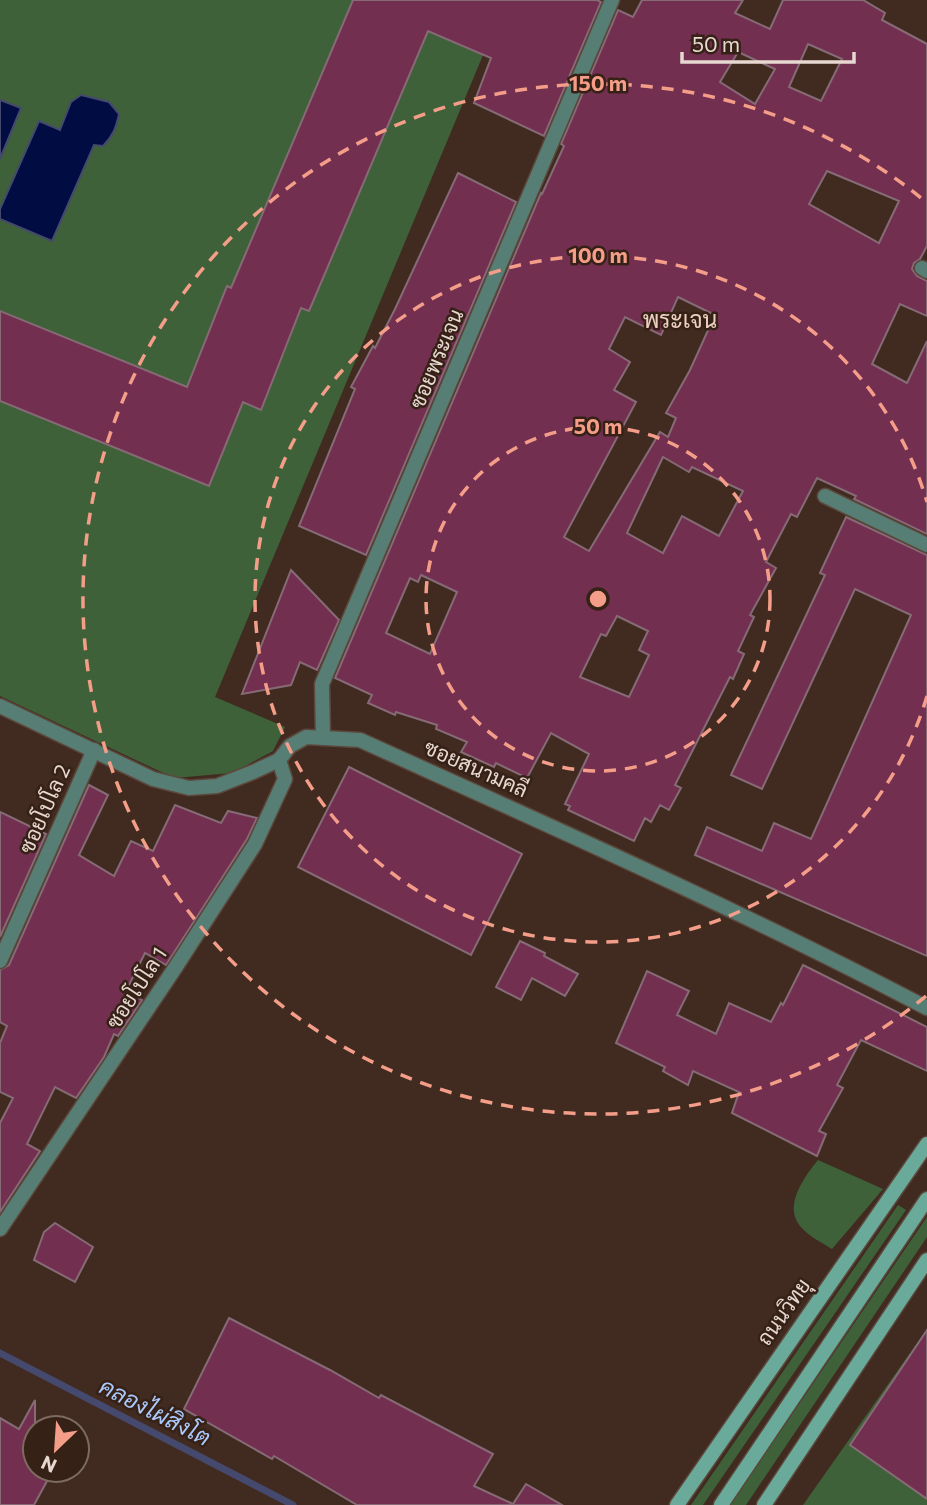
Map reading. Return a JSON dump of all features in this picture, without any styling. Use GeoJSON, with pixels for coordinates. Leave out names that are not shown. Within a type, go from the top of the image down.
{"type":"FeatureCollection","features":[{"type":"Feature","properties":{"kind":"main road","name":"ถนนวิทยุ"},"geometry":{"type":"LineString","coordinates":[[677,1505],[924,1153]]}},
{"type":"Feature","properties":{"kind":"main road"},"geometry":{"type":"LineString","coordinates":[[721,1505],[927,1199]]}},
{"type":"Feature","properties":{"kind":"main road"},"geometry":{"type":"LineString","coordinates":[[764,1505],[927,1261]]}},
{"type":"Feature","properties":{"kind":"street","name":"ซอยพระเจน"},"geometry":{"type":"LineString","coordinates":[[323,738],[322,684],[612,0]]}},
{"type":"Feature","properties":{"kind":"street"},"geometry":{"type":"LineString","coordinates":[[825,496],[927,545]]}},
{"type":"Feature","properties":{"kind":"street","name":"ซอยสนามคลี"},"geometry":{"type":"LineString","coordinates":[[0,706],[153,779],[189,788],[217,786],[279,760],[290,746],[306,737],[360,740],[687,889],[927,1007]]}},
{"type":"Feature","properties":{"kind":"street","name":"ซอยโปโล 2"},"geometry":{"type":"LineString","coordinates":[[0,961],[94,750]]}},
{"type":"Feature","properties":{"kind":"street","name":"ซอยโปโล 1"},"geometry":{"type":"LineString","coordinates":[[0,1229],[255,844],[285,779],[279,760]]}},
{"type":"Feature","properties":{"kind":"green space"},"geometry":{"type":"Polygon","coordinates":[[[0,0],[506,0],[215,697],[285,727],[273,751],[232,773],[174,778],[0,696],[0,0]]]}},
{"type":"Feature","properties":{"kind":"green space"},"geometry":{"type":"Polygon","coordinates":[[[818,1160],[883,1189],[832,1249],[803,1230],[795,1218],[798,1191],[818,1160]]]}},
{"type":"Feature","properties":{"kind":"green space"},"geometry":{"type":"Polygon","coordinates":[[[898,1205],[906,1210],[703,1505],[691,1505],[898,1205]]]}},
{"type":"Feature","properties":{"kind":"green space"},"geometry":{"type":"Polygon","coordinates":[[[927,1217],[927,1237],[746,1505],[730,1505],[927,1217]]]}},
{"type":"Feature","properties":{"kind":"green space"},"geometry":{"type":"Polygon","coordinates":[[[927,1329],[927,1505],[803,1505],[927,1329]]]}},
{"type":"Feature","properties":{"kind":"shaded area"},"geometry":{"type":"Polygon","coordinates":[[[81,95],[109,102],[119,114],[114,132],[103,146],[94,145],[52,241],[0,219],[0,209],[39,121],[60,130],[71,102],[81,95]]]}},
{"type":"Feature","properties":{"kind":"shaded area"},"geometry":{"type":"Polygon","coordinates":[[[0,100],[21,108],[0,159],[0,100]]]}},
{"type":"Feature","properties":{"kind":"building"},"geometry":{"type":"Polygon","coordinates":[[[353,0],[601,2],[544,136],[474,103],[491,58],[428,31],[309,311],[301,308],[261,410],[243,402],[209,486],[0,401],[0,311],[187,387],[227,286],[231,288],[353,0]]]}},
{"type":"Feature","properties":{"kind":"building"},"geometry":{"type":"Polygon","coordinates":[[[642,0],[743,0],[735,13],[770,29],[783,0],[863,0],[885,13],[882,20],[927,44],[927,246],[912,269],[917,276],[927,281],[927,316],[900,304],[872,364],[907,383],[927,341],[927,534],[817,478],[797,517],[791,514],[766,562],[776,568],[750,615],[754,617],[738,651],[744,654],[675,785],[681,788],[669,810],[660,805],[651,822],[645,818],[634,841],[568,810],[570,806],[565,804],[589,754],[551,733],[527,778],[496,763],[494,767],[461,752],[467,742],[436,729],[437,725],[396,712],[395,715],[368,703],[372,695],[335,678],[541,193],[564,146],[561,144],[618,10],[633,17],[642,0]],[[808,44],[789,87],[821,101],[842,59],[808,44]],[[738,52],[720,82],[755,104],[775,69],[738,52]],[[827,171],[809,204],[879,243],[899,201],[827,171]],[[678,297],[661,335],[625,317],[609,349],[630,362],[614,390],[636,402],[564,537],[589,551],[660,432],[668,437],[676,418],[666,413],[690,370],[715,315],[678,297]],[[663,457],[627,533],[663,553],[682,516],[719,536],[743,491],[692,467],[689,472],[663,457]],[[421,575],[418,582],[410,578],[386,633],[430,654],[457,592],[421,575]],[[617,616],[606,636],[601,634],[580,677],[629,697],[649,655],[639,650],[648,631],[617,616]]]}},
{"type":"Feature","properties":{"kind":"building"},"geometry":{"type":"Polygon","coordinates":[[[458,173],[516,202],[366,555],[299,526],[355,389],[351,387],[395,309],[458,173]]]}},
{"type":"Feature","properties":{"kind":"building"},"geometry":{"type":"Polygon","coordinates":[[[846,517],[927,555],[927,956],[695,855],[707,827],[762,851],[774,823],[811,839],[911,615],[855,589],[762,789],[731,775],[825,575],[820,573],[846,517]]]}},
{"type":"Feature","properties":{"kind":"building"},"geometry":{"type":"Polygon","coordinates":[[[291,570],[339,620],[317,670],[300,662],[291,685],[242,694],[291,570]]]}},
{"type":"Feature","properties":{"kind":"building"},"geometry":{"type":"Polygon","coordinates":[[[349,767],[522,854],[471,955],[298,867],[349,767]]]}},
{"type":"Feature","properties":{"kind":"building"},"geometry":{"type":"Polygon","coordinates":[[[89,785],[108,795],[79,855],[114,876],[131,841],[153,851],[175,805],[221,823],[228,811],[257,818],[247,839],[166,965],[145,953],[126,991],[142,1000],[118,1036],[114,1034],[104,1057],[76,1098],[55,1087],[27,1144],[40,1151],[0,1212],[0,1123],[13,1098],[0,1092],[0,1043],[7,1026],[0,1022],[0,970],[9,965],[89,785]]]}},
{"type":"Feature","properties":{"kind":"building"},"geometry":{"type":"Polygon","coordinates":[[[0,812],[46,834],[0,937],[0,812]]]}},
{"type":"Feature","properties":{"kind":"building"},"geometry":{"type":"Polygon","coordinates":[[[520,941],[578,974],[565,996],[532,978],[521,1000],[496,987],[520,941]]]}},
{"type":"Feature","properties":{"kind":"building"},"geometry":{"type":"Polygon","coordinates":[[[803,965],[927,1027],[927,1071],[861,1040],[837,1085],[843,1088],[819,1131],[826,1134],[817,1156],[732,1113],[739,1092],[693,1071],[688,1085],[663,1071],[665,1067],[616,1043],[647,971],[689,991],[677,1015],[716,1034],[729,1003],[771,1022],[781,1003],[783,1005],[803,965]]]}},
{"type":"Feature","properties":{"kind":"building"},"geometry":{"type":"Polygon","coordinates":[[[55,1223],[93,1247],[75,1282],[34,1260],[44,1232],[55,1223]]]}},
{"type":"Feature","properties":{"kind":"building"},"geometry":{"type":"Polygon","coordinates":[[[229,1318],[379,1398],[381,1395],[493,1454],[474,1486],[513,1504],[526,1484],[562,1505],[357,1505],[274,1456],[272,1459],[184,1409],[229,1318]]]}},
{"type":"Feature","properties":{"kind":"building"},"geometry":{"type":"Polygon","coordinates":[[[927,1330],[927,1499],[850,1445],[927,1330]]]}},
{"type":"Feature","properties":{"kind":"building"},"geometry":{"type":"Polygon","coordinates":[[[35,1400],[35,1414],[27,1414],[35,1400]]]}},
{"type":"Feature","properties":{"kind":"building"},"geometry":{"type":"Polygon","coordinates":[[[0,1418],[19,1429],[21,1425],[21,1484],[45,1484],[34,1505],[0,1505],[0,1418]]]}},
{"type":"Feature","properties":{"kind":"waterway","name":"คลองไผ่สิงโต"},"geometry":{"type":"LineString","coordinates":[[0,1353],[293,1505]]}},
{"type":"Feature","properties":{"kind":"district","name":"พระเจน"},"geometry":{"type":"Point","coordinates":[680,320]}}]}
